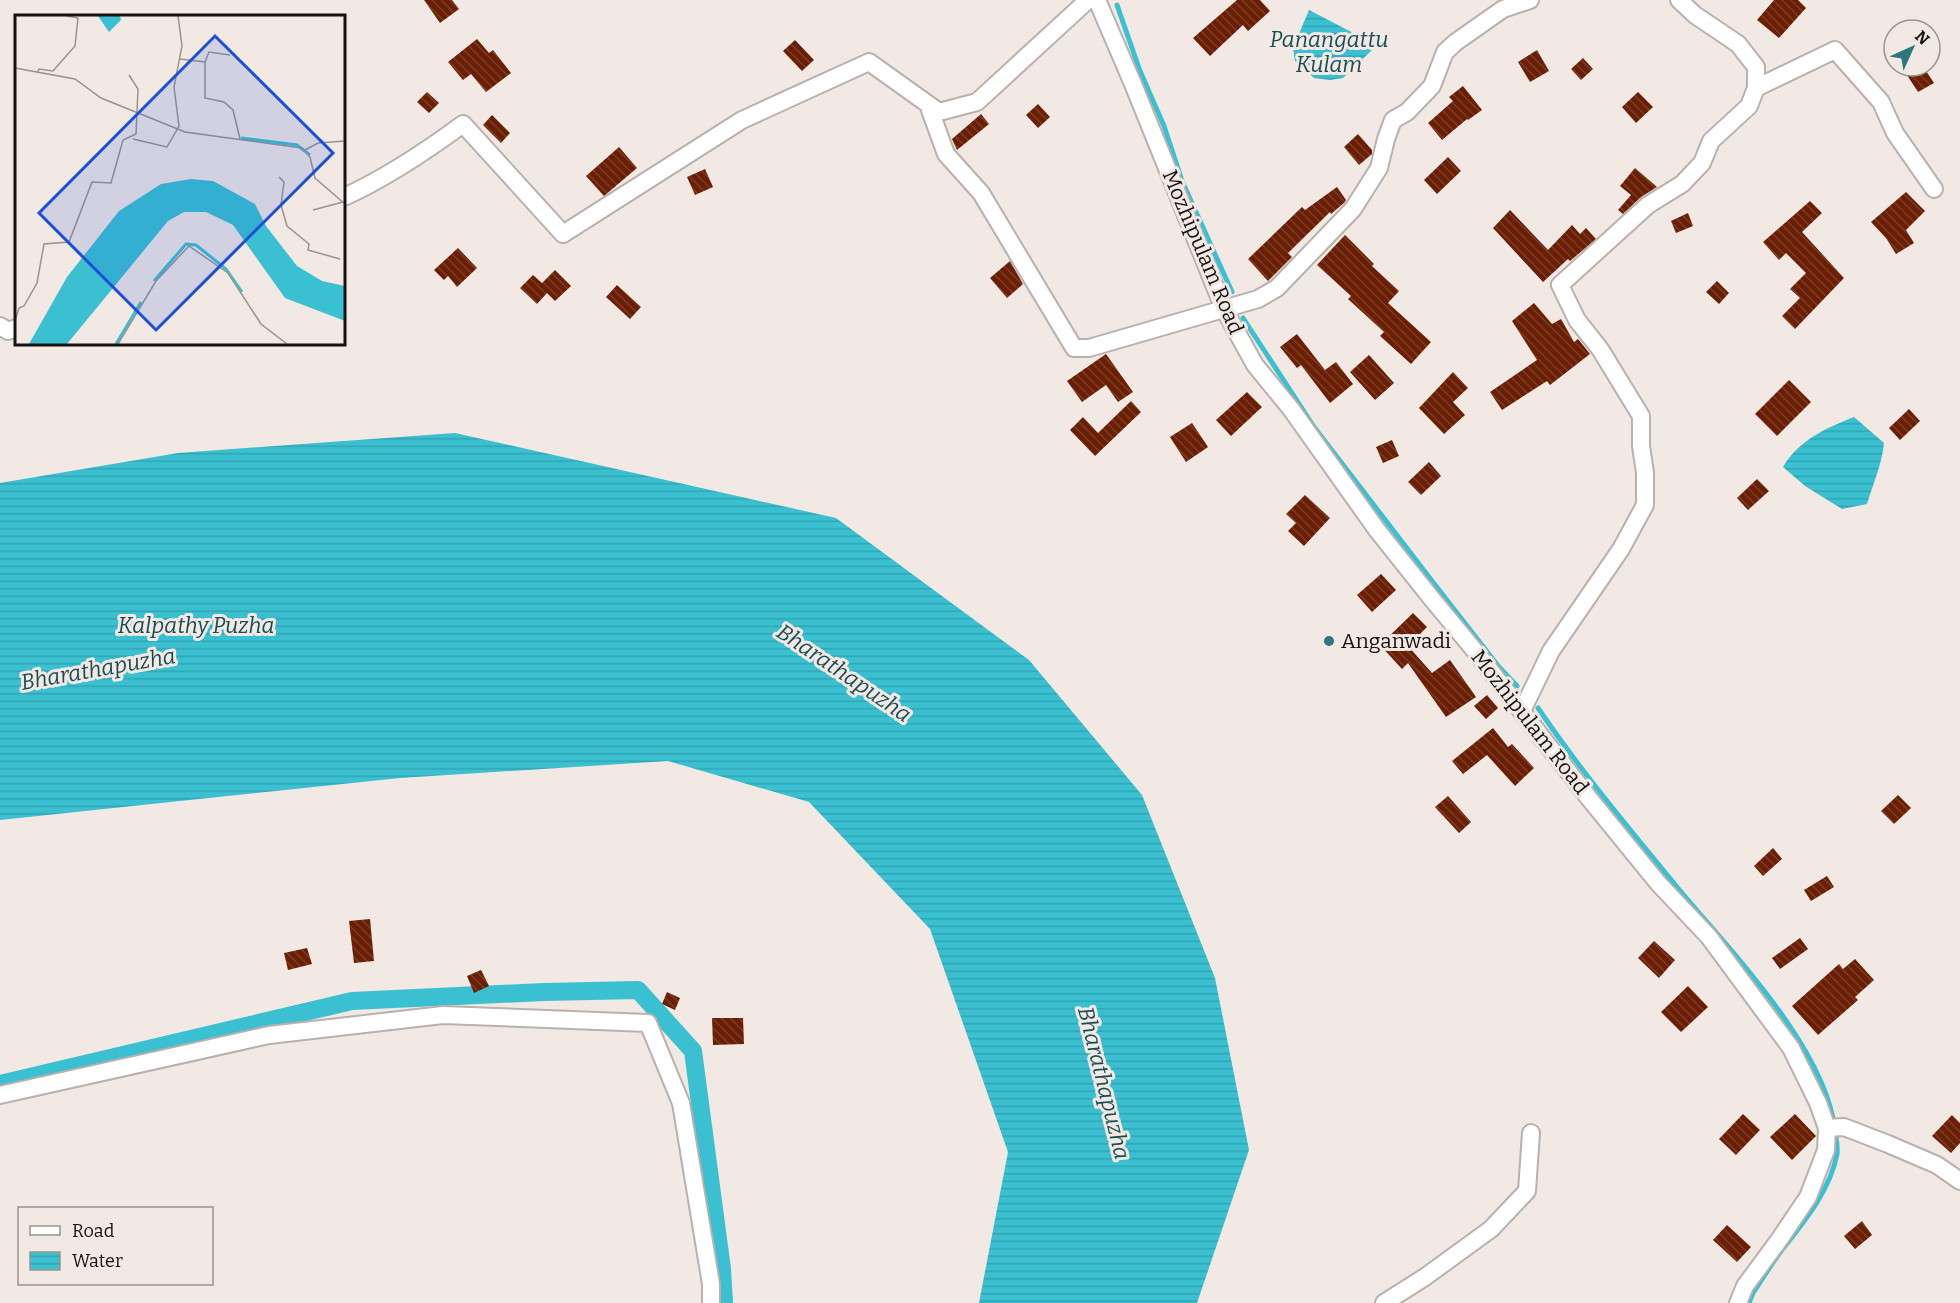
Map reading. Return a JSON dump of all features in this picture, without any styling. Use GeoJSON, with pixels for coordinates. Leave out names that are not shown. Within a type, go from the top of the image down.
{"type":"FeatureCollection","features":[{"type":"Feature","properties":{"kind":"street"},"geometry":{"type":"LineString","coordinates":[[1088,0],[977,102],[939,112],[930,110],[946,154],[981,193],[1074,348],[1089,348],[1258,299],[1277,288],[1353,209],[1379,168],[1393,120],[1407,112],[1432,86],[1445,52],[1503,9],[1530,0]]}},
{"type":"Feature","properties":{"kind":"street","name":"Mozhipulam Road"},"geometry":{"type":"LineString","coordinates":[[1097,0],[1224,309],[1255,364],[1291,409],[1377,530],[1588,797],[1658,883],[1709,938],[1791,1048],[1818,1103],[1835,1128],[1808,1197],[1745,1286],[1738,1303]]}},
{"type":"Feature","properties":{"kind":"street"},"geometry":{"type":"LineString","coordinates":[[1522,711],[1551,651],[1621,549],[1645,505],[1641,416],[1600,349],[1577,320],[1560,285],[1648,205],[1682,184],[1702,163],[1711,141],[1749,106],[1756,88],[1756,67],[1738,45],[1695,15],[1679,0]]}},
{"type":"Feature","properties":{"kind":"street"},"geometry":{"type":"LineString","coordinates":[[1756,88],[1835,50],[1881,102],[1895,134],[1934,189]]}},
{"type":"Feature","properties":{"kind":"street"},"geometry":{"type":"LineString","coordinates":[[345,197],[429,150],[463,124],[563,234],[742,120],[869,62],[939,112]]}},
{"type":"Feature","properties":{"kind":"street"},"geometry":{"type":"LineString","coordinates":[[0,326],[8,331],[15,328]]}},
{"type":"Feature","properties":{"kind":"street"},"geometry":{"type":"LineString","coordinates":[[0,1095],[269,1035],[443,1015],[648,1023],[681,1103],[711,1284],[711,1303]]}},
{"type":"Feature","properties":{"kind":"street"},"geometry":{"type":"LineString","coordinates":[[1835,1128],[1937,1166],[1960,1181]]}},
{"type":"Feature","properties":{"kind":"street"},"geometry":{"type":"LineString","coordinates":[[1384,1303],[1425,1277],[1491,1229],[1527,1191],[1531,1133]]}},
{"type":"Feature","properties":{"kind":"water","name":"Panangattu Kulam"},"geometry":{"type":"Polygon","coordinates":[[[1309,10],[1363,38],[1373,49],[1343,78],[1330,80],[1314,78],[1295,61],[1293,48],[1309,10]]]}},
{"type":"Feature","properties":{"kind":"water"},"geometry":{"type":"Polygon","coordinates":[[[1854,417],[1884,443],[1883,451],[1867,504],[1842,509],[1805,486],[1783,467],[1805,442],[1854,417]]]}},
{"type":"Feature","properties":{"kind":"water","name":"Kalpathy Puzha"},"geometry":{"type":"Polygon","coordinates":[[[455,433],[836,518],[1029,660],[1142,795],[1215,978],[1249,1150],[1197,1303],[979,1303],[1008,1152],[930,929],[809,802],[668,761],[400,778],[0,820],[0,483],[178,453],[455,433]]]}},
{"type":"Feature","properties":{"kind":"building"},"geometry":{"type":"Polygon","coordinates":[[[424,0],[452,0],[459,9],[440,23],[424,0]]]}},
{"type":"Feature","properties":{"kind":"building"},"geometry":{"type":"Polygon","coordinates":[[[1237,0],[1260,0],[1270,11],[1248,31],[1243,25],[1210,56],[1193,38],[1237,0]]]}},
{"type":"Feature","properties":{"kind":"building"},"geometry":{"type":"Polygon","coordinates":[[[1774,0],[1798,0],[1806,8],[1779,38],[1757,20],[1774,0]]]}},
{"type":"Feature","properties":{"kind":"building"},"geometry":{"type":"Polygon","coordinates":[[[477,39],[489,53],[493,50],[511,73],[486,92],[471,74],[463,80],[448,62],[477,39]]]}},
{"type":"Feature","properties":{"kind":"building"},"geometry":{"type":"Polygon","coordinates":[[[795,40],[814,60],[802,71],[783,51],[795,40]]]}},
{"type":"Feature","properties":{"kind":"building"},"geometry":{"type":"Polygon","coordinates":[[[1537,50],[1549,71],[1530,82],[1518,62],[1537,50]]]}},
{"type":"Feature","properties":{"kind":"building"},"geometry":{"type":"Polygon","coordinates":[[[1583,58],[1593,69],[1581,80],[1571,69],[1583,58]]]}},
{"type":"Feature","properties":{"kind":"building"},"geometry":{"type":"Polygon","coordinates":[[[1909,78],[1931,78],[1934,83],[1918,92],[1909,78]]]}},
{"type":"Feature","properties":{"kind":"building"},"geometry":{"type":"Polygon","coordinates":[[[1463,86],[1482,110],[1442,140],[1428,123],[1453,101],[1449,97],[1463,86]]]}},
{"type":"Feature","properties":{"kind":"building"},"geometry":{"type":"Polygon","coordinates":[[[427,92],[439,103],[429,113],[417,102],[427,92]]]}},
{"type":"Feature","properties":{"kind":"building"},"geometry":{"type":"Polygon","coordinates":[[[1638,92],[1653,107],[1636,123],[1622,107],[1638,92]]]}},
{"type":"Feature","properties":{"kind":"building"},"geometry":{"type":"Polygon","coordinates":[[[1038,104],[1050,117],[1038,128],[1026,115],[1038,104]]]}},
{"type":"Feature","properties":{"kind":"building"},"geometry":{"type":"Polygon","coordinates":[[[981,114],[989,124],[957,150],[952,139],[981,114]]]}},
{"type":"Feature","properties":{"kind":"building"},"geometry":{"type":"Polygon","coordinates":[[[492,115],[510,133],[501,143],[483,125],[492,115]]]}},
{"type":"Feature","properties":{"kind":"building"},"geometry":{"type":"Polygon","coordinates":[[[1358,134],[1372,150],[1372,154],[1359,165],[1344,147],[1358,134]]]}},
{"type":"Feature","properties":{"kind":"building"},"geometry":{"type":"Polygon","coordinates":[[[619,147],[637,168],[604,196],[586,176],[619,147]]]}},
{"type":"Feature","properties":{"kind":"building"},"geometry":{"type":"Polygon","coordinates":[[[1448,157],[1461,171],[1437,194],[1424,180],[1448,157]]]}},
{"type":"Feature","properties":{"kind":"building"},"geometry":{"type":"Polygon","coordinates":[[[1635,168],[1657,187],[1641,197],[1623,214],[1618,210],[1631,195],[1620,186],[1635,168]]]}},
{"type":"Feature","properties":{"kind":"building"},"geometry":{"type":"Polygon","coordinates":[[[705,169],[713,187],[695,195],[687,177],[705,169]]]}},
{"type":"Feature","properties":{"kind":"building"},"geometry":{"type":"Polygon","coordinates":[[[1337,187],[1346,200],[1345,202],[1331,214],[1330,212],[1288,253],[1292,257],[1268,281],[1248,259],[1302,207],[1305,210],[1337,187]]]}},
{"type":"Feature","properties":{"kind":"building"},"geometry":{"type":"Polygon","coordinates":[[[1906,192],[1925,211],[1906,230],[1914,243],[1896,254],[1886,238],[1871,222],[1906,192]]]}},
{"type":"Feature","properties":{"kind":"building"},"geometry":{"type":"Polygon","coordinates":[[[1810,201],[1822,213],[1802,232],[1844,278],[1795,329],[1782,316],[1800,298],[1790,289],[1806,273],[1786,253],[1779,260],[1763,242],[1810,201]]]}},
{"type":"Feature","properties":{"kind":"building"},"geometry":{"type":"Polygon","coordinates":[[[1510,210],[1548,250],[1572,225],[1580,234],[1586,228],[1596,239],[1570,261],[1568,259],[1543,282],[1493,228],[1510,210]]]}},
{"type":"Feature","properties":{"kind":"building"},"geometry":{"type":"Polygon","coordinates":[[[1688,213],[1693,226],[1676,233],[1671,221],[1688,213]]]}},
{"type":"Feature","properties":{"kind":"building"},"geometry":{"type":"Polygon","coordinates":[[[1345,235],[1374,264],[1372,266],[1399,291],[1388,303],[1431,342],[1411,364],[1380,336],[1384,332],[1348,299],[1351,296],[1317,265],[1345,235]]]}},
{"type":"Feature","properties":{"kind":"building"},"geometry":{"type":"Polygon","coordinates":[[[458,248],[477,268],[457,287],[448,276],[444,280],[434,270],[458,248]]]}},
{"type":"Feature","properties":{"kind":"building"},"geometry":{"type":"Polygon","coordinates":[[[1010,261],[1023,284],[1007,298],[990,278],[1010,261]]]}},
{"type":"Feature","properties":{"kind":"building"},"geometry":{"type":"Polygon","coordinates":[[[555,270],[571,286],[555,301],[547,293],[537,304],[520,288],[533,275],[542,283],[555,270]]]}},
{"type":"Feature","properties":{"kind":"building"},"geometry":{"type":"Polygon","coordinates":[[[1717,281],[1729,293],[1719,304],[1706,292],[1717,281]]]}},
{"type":"Feature","properties":{"kind":"building"},"geometry":{"type":"Polygon","coordinates":[[[617,285],[641,307],[630,319],[606,297],[617,285]]]}},
{"type":"Feature","properties":{"kind":"building"},"geometry":{"type":"Polygon","coordinates":[[[1534,303],[1552,324],[1561,319],[1574,342],[1578,339],[1590,354],[1550,385],[1547,381],[1502,410],[1490,392],[1537,360],[1512,321],[1534,303]]]}},
{"type":"Feature","properties":{"kind":"building"},"geometry":{"type":"Polygon","coordinates":[[[1297,334],[1325,370],[1336,362],[1353,384],[1330,403],[1301,365],[1297,368],[1280,347],[1297,334]]]}},
{"type":"Feature","properties":{"kind":"building"},"geometry":{"type":"Polygon","coordinates":[[[1106,354],[1133,392],[1118,402],[1106,385],[1082,402],[1067,381],[1106,354]]]}},
{"type":"Feature","properties":{"kind":"building"},"geometry":{"type":"Polygon","coordinates":[[[1369,355],[1394,383],[1375,400],[1350,372],[1369,355]]]}},
{"type":"Feature","properties":{"kind":"building"},"geometry":{"type":"Polygon","coordinates":[[[1453,372],[1468,388],[1453,402],[1465,415],[1444,434],[1419,408],[1453,372]]]}},
{"type":"Feature","properties":{"kind":"building"},"geometry":{"type":"Polygon","coordinates":[[[1789,380],[1811,402],[1777,436],[1755,414],[1789,380]]]}},
{"type":"Feature","properties":{"kind":"building"},"geometry":{"type":"Polygon","coordinates":[[[1247,392],[1262,407],[1231,436],[1216,420],[1247,392]]]}},
{"type":"Feature","properties":{"kind":"building"},"geometry":{"type":"Polygon","coordinates":[[[1131,401],[1141,412],[1095,456],[1070,430],[1083,417],[1098,433],[1131,401]]]}},
{"type":"Feature","properties":{"kind":"building"},"geometry":{"type":"Polygon","coordinates":[[[1909,409],[1920,421],[1900,440],[1889,428],[1909,409]]]}},
{"type":"Feature","properties":{"kind":"building"},"geometry":{"type":"Polygon","coordinates":[[[1192,423],[1208,447],[1186,462],[1170,437],[1192,423]]]}},
{"type":"Feature","properties":{"kind":"building"},"geometry":{"type":"Polygon","coordinates":[[[1392,440],[1399,456],[1383,463],[1376,447],[1392,440]]]}},
{"type":"Feature","properties":{"kind":"building"},"geometry":{"type":"Polygon","coordinates":[[[1429,462],[1441,476],[1421,495],[1408,482],[1429,462]]]}},
{"type":"Feature","properties":{"kind":"building"},"geometry":{"type":"Polygon","coordinates":[[[1757,479],[1769,491],[1748,510],[1737,498],[1757,479]]]}},
{"type":"Feature","properties":{"kind":"building"},"geometry":{"type":"Polygon","coordinates":[[[1305,495],[1330,518],[1304,546],[1288,531],[1296,523],[1286,514],[1305,495]]]}},
{"type":"Feature","properties":{"kind":"building"},"geometry":{"type":"Polygon","coordinates":[[[1381,574],[1396,590],[1372,612],[1357,595],[1381,574]]]}},
{"type":"Feature","properties":{"kind":"building"},"geometry":{"type":"Polygon","coordinates":[[[1413,613],[1427,627],[1408,646],[1432,673],[1450,660],[1476,697],[1446,717],[1408,663],[1402,669],[1380,645],[1413,613]]]}},
{"type":"Feature","properties":{"kind":"building"},"geometry":{"type":"Polygon","coordinates":[[[1487,695],[1498,708],[1486,719],[1474,706],[1487,695]]]}},
{"type":"Feature","properties":{"kind":"building"},"geometry":{"type":"Polygon","coordinates":[[[1493,728],[1508,747],[1512,744],[1534,768],[1515,786],[1487,755],[1463,774],[1452,761],[1493,728]]]}},
{"type":"Feature","properties":{"kind":"building"},"geometry":{"type":"Polygon","coordinates":[[[1898,795],[1911,808],[1894,824],[1881,811],[1898,795]]]}},
{"type":"Feature","properties":{"kind":"building"},"geometry":{"type":"Polygon","coordinates":[[[1448,796],[1471,822],[1459,833],[1435,807],[1448,796]]]}},
{"type":"Feature","properties":{"kind":"building"},"geometry":{"type":"Polygon","coordinates":[[[1773,848],[1782,859],[1763,876],[1754,866],[1773,848]]]}},
{"type":"Feature","properties":{"kind":"building"},"geometry":{"type":"Polygon","coordinates":[[[1827,876],[1834,887],[1811,901],[1804,890],[1827,876]]]}},
{"type":"Feature","properties":{"kind":"building"},"geometry":{"type":"Polygon","coordinates":[[[370,919],[374,961],[354,963],[349,921],[370,919]]]}},
{"type":"Feature","properties":{"kind":"building"},"geometry":{"type":"Polygon","coordinates":[[[1800,938],[1808,949],[1780,969],[1772,958],[1800,938]]]}},
{"type":"Feature","properties":{"kind":"building"},"geometry":{"type":"Polygon","coordinates":[[[1654,941],[1675,960],[1659,978],[1638,958],[1654,941]]]}},
{"type":"Feature","properties":{"kind":"building"},"geometry":{"type":"Polygon","coordinates":[[[307,948],[312,964],[288,970],[284,953],[307,948]]]}},
{"type":"Feature","properties":{"kind":"building"},"geometry":{"type":"Polygon","coordinates":[[[1855,959],[1874,980],[1855,997],[1858,1000],[1818,1035],[1792,1006],[1839,964],[1843,969],[1855,959]]]}},
{"type":"Feature","properties":{"kind":"building"},"geometry":{"type":"Polygon","coordinates":[[[481,970],[489,986],[474,993],[467,976],[481,970]]]}},
{"type":"Feature","properties":{"kind":"building"},"geometry":{"type":"Polygon","coordinates":[[[1688,986],[1708,1007],[1681,1032],[1661,1012],[1688,986]]]}},
{"type":"Feature","properties":{"kind":"building"},"geometry":{"type":"Polygon","coordinates":[[[667,992],[680,998],[675,1010],[662,1004],[667,992]]]}},
{"type":"Feature","properties":{"kind":"building"},"geometry":{"type":"Polygon","coordinates":[[[712,1018],[743,1018],[744,1044],[713,1045],[712,1018]]]}},
{"type":"Feature","properties":{"kind":"building"},"geometry":{"type":"Polygon","coordinates":[[[1743,1114],[1760,1130],[1736,1155],[1719,1139],[1743,1114]]]}},
{"type":"Feature","properties":{"kind":"building"},"geometry":{"type":"Polygon","coordinates":[[[1795,1114],[1816,1136],[1792,1160],[1770,1137],[1795,1114]]]}},
{"type":"Feature","properties":{"kind":"building"},"geometry":{"type":"Polygon","coordinates":[[[1952,1115],[1960,1123],[1960,1143],[1951,1153],[1932,1136],[1952,1115]]]}},
{"type":"Feature","properties":{"kind":"building"},"geometry":{"type":"Polygon","coordinates":[[[1862,1221],[1872,1235],[1855,1249],[1844,1236],[1862,1221]]]}},
{"type":"Feature","properties":{"kind":"building"},"geometry":{"type":"Polygon","coordinates":[[[1727,1225],[1751,1247],[1737,1262],[1713,1240],[1727,1225]]]}},
{"type":"Feature","properties":{"kind":"waterway"},"geometry":{"type":"LineString","coordinates":[[1117,5],[1140,71],[1164,126],[1182,181],[1232,292]]}},
{"type":"Feature","properties":{"kind":"waterway"},"geometry":{"type":"LineString","coordinates":[[1243,318],[1314,427],[1499,667],[1517,686]]}},
{"type":"Feature","properties":{"kind":"waterway"},"geometry":{"type":"LineString","coordinates":[[1538,708],[1605,799],[1772,1002],[1795,1034],[1814,1067],[1828,1099],[1837,1149],[1828,1181],[1815,1206],[1781,1251],[1753,1293],[1749,1303]]}},
{"type":"Feature","properties":{"kind":"waterway"},"geometry":{"type":"LineString","coordinates":[[0,1084],[352,1001],[638,990],[693,1051],[722,1269],[724,1303]]}},
{"type":"Feature","properties":{"kind":"place","name":"Anganwadi"},"geometry":{"type":"Point","coordinates":[1329,641]}},
{"type":"Feature","properties":{"kind":"water label","name":"Bharathapuzha"},"geometry":{"type":"Point","coordinates":[98,669]}},
{"type":"Feature","properties":{"kind":"water label","name":"Bharathapuzha"},"geometry":{"type":"Point","coordinates":[844,673]}},
{"type":"Feature","properties":{"kind":"water label","name":"Bharathapuzha"},"geometry":{"type":"Point","coordinates":[1104,1083]}}]}
